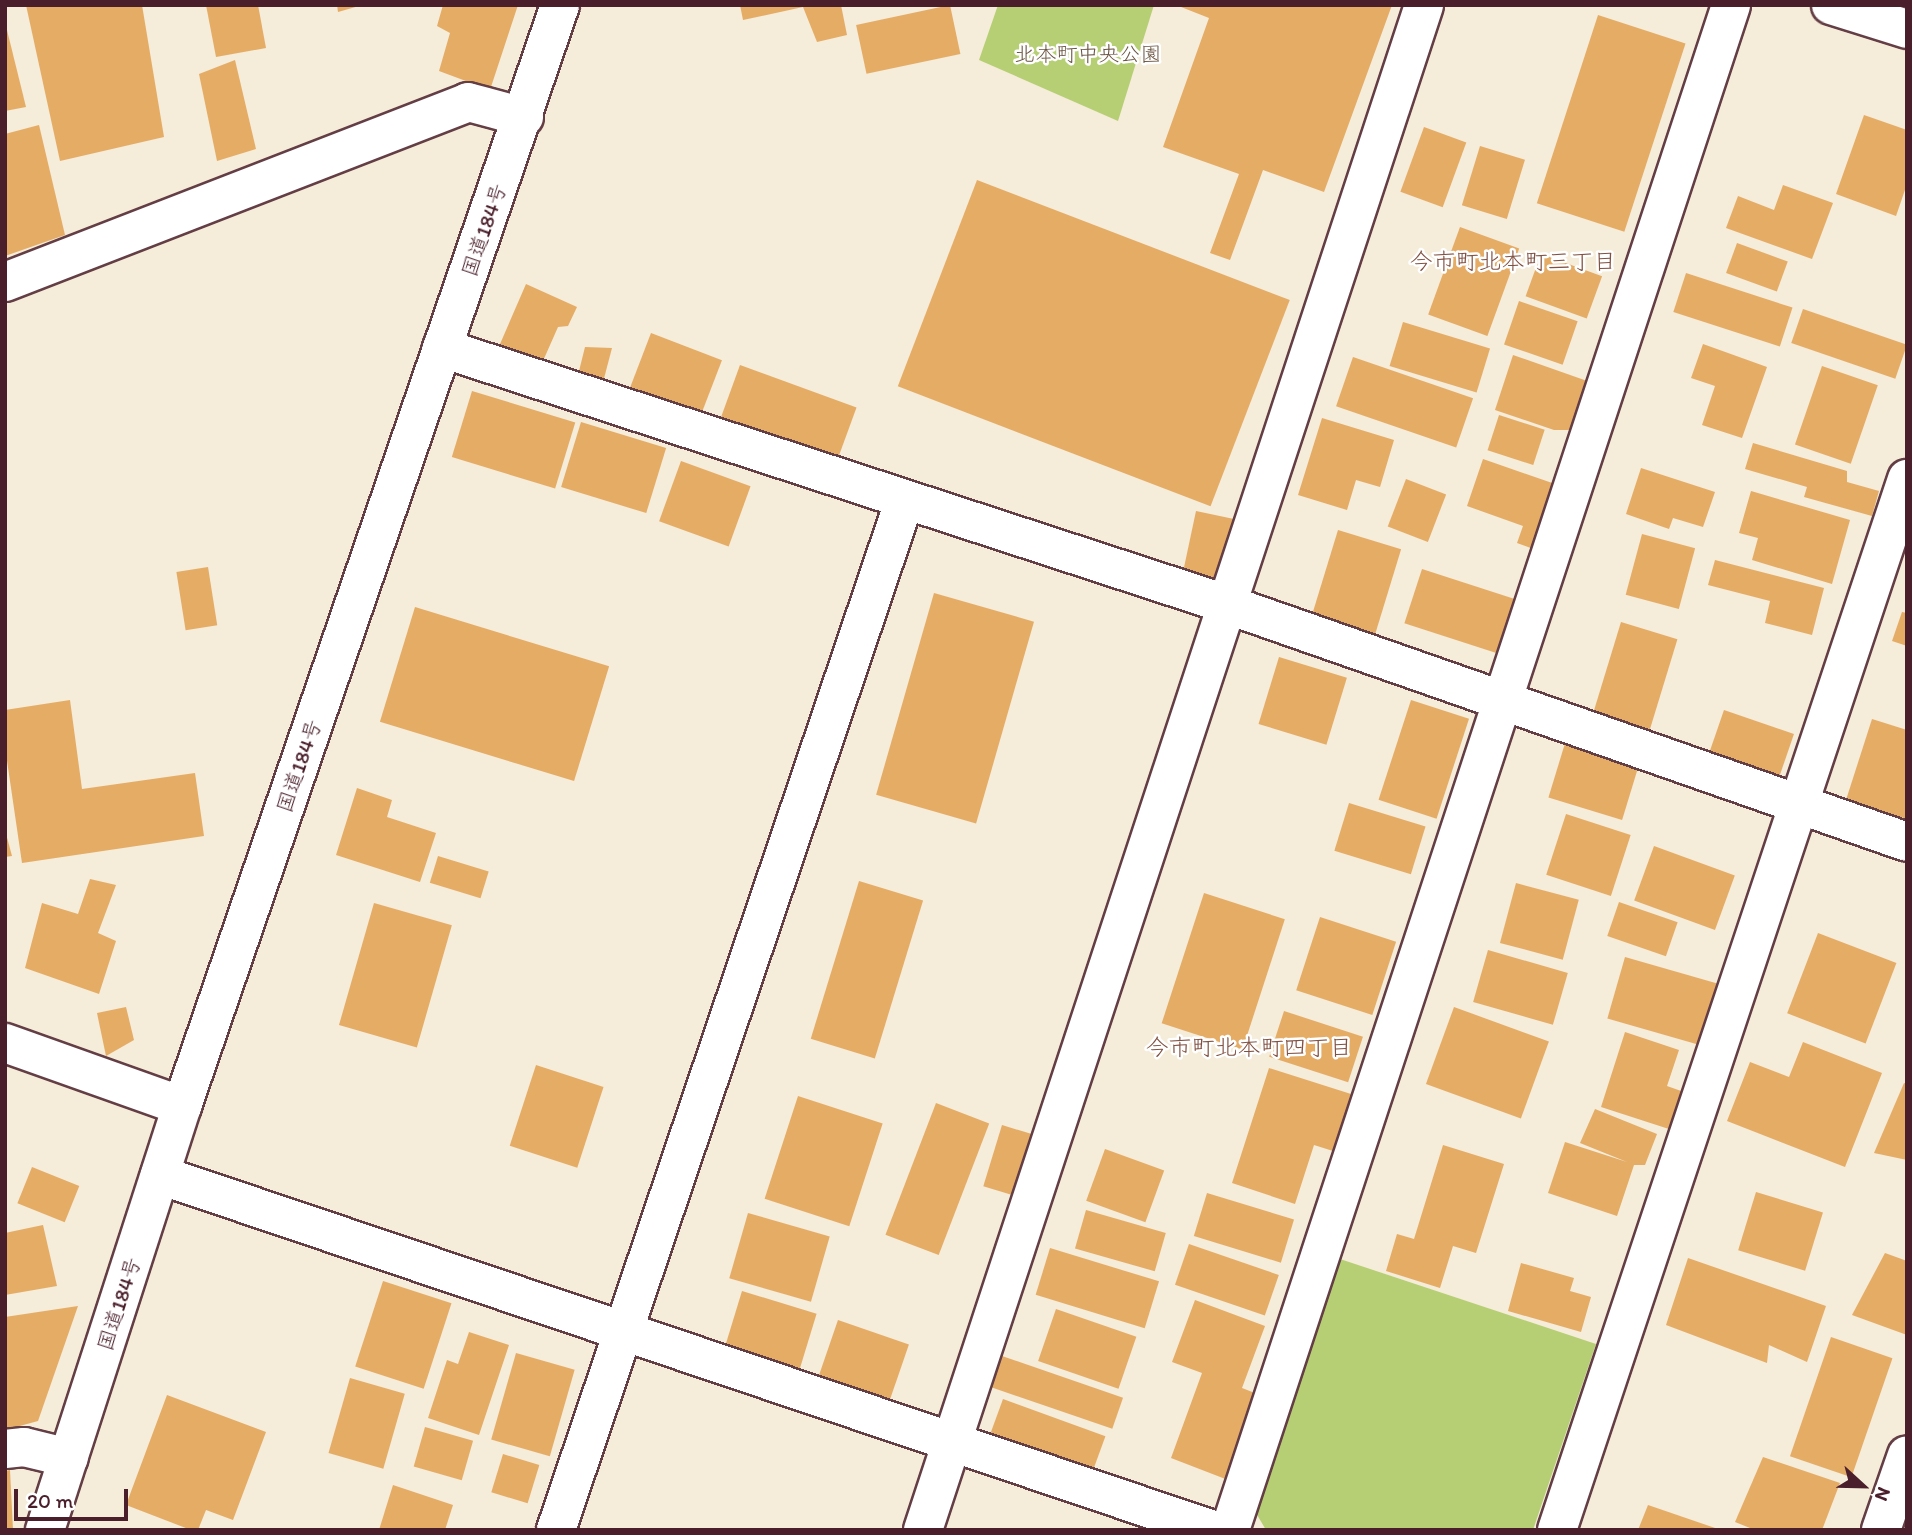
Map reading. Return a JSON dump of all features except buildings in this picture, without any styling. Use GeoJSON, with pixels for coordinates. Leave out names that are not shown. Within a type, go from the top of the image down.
{"type":"FeatureCollection","features":[{"type":"Feature","properties":{"kind":"main road","name":"国道184号"},"geometry":{"type":"LineString","coordinates":[[45,1530],[182,1106],[524,117],[560,5]]}},
{"type":"Feature","properties":{"kind":"main road"},"geometry":{"type":"LineString","coordinates":[[923,1530],[1424,5]]}},
{"type":"Feature","properties":{"kind":"main road"},"geometry":{"type":"LineString","coordinates":[[1230,1530],[1731,5]]}},
{"type":"Feature","properties":{"kind":"main road"},"geometry":{"type":"LineString","coordinates":[[1831,5],[1907,29]]}},
{"type":"Feature","properties":{"kind":"main road"},"geometry":{"type":"LineString","coordinates":[[5,282],[468,102],[524,117]]}},
{"type":"Feature","properties":{"kind":"main road"},"geometry":{"type":"LineString","coordinates":[[442,348],[1226,604],[1907,842]]}},
{"type":"Feature","properties":{"kind":"main road"},"geometry":{"type":"LineString","coordinates":[[1558,1530],[1907,480]]}},
{"type":"Feature","properties":{"kind":"main road"},"geometry":{"type":"LineString","coordinates":[[556,1530],[905,499]]}},
{"type":"Feature","properties":{"kind":"main road"},"geometry":{"type":"LineString","coordinates":[[5,1043],[182,1106]]}},
{"type":"Feature","properties":{"kind":"main road"},"geometry":{"type":"LineString","coordinates":[[160,1175],[1213,1530]]}},
{"type":"Feature","properties":{"kind":"main road"},"geometry":{"type":"LineString","coordinates":[[5,1449],[24,1447],[69,1458]]}},
{"type":"Feature","properties":{"kind":"main road"},"geometry":{"type":"LineString","coordinates":[[1881,1530],[1907,1455]]}},
{"type":"Feature","properties":{"kind":"green space","name":"北本町中央公園"},"geometry":{"type":"Polygon","coordinates":[[[998,5],[1154,5],[1118,121],[979,60],[998,5]]]}},
{"type":"Feature","properties":{"kind":"green space"},"geometry":{"type":"Polygon","coordinates":[[[1337,1258],[1596,1344],[1533,1530],[1266,1530],[1256,1513],[1337,1258]]]}},
{"type":"Feature","properties":{"kind":"district","name":"今市町北本町三丁目"},"geometry":{"type":"Point","coordinates":[1513,261]}},
{"type":"Feature","properties":{"kind":"district","name":"今市町北本町四丁目"},"geometry":{"type":"Point","coordinates":[1249,1047]}}]}
